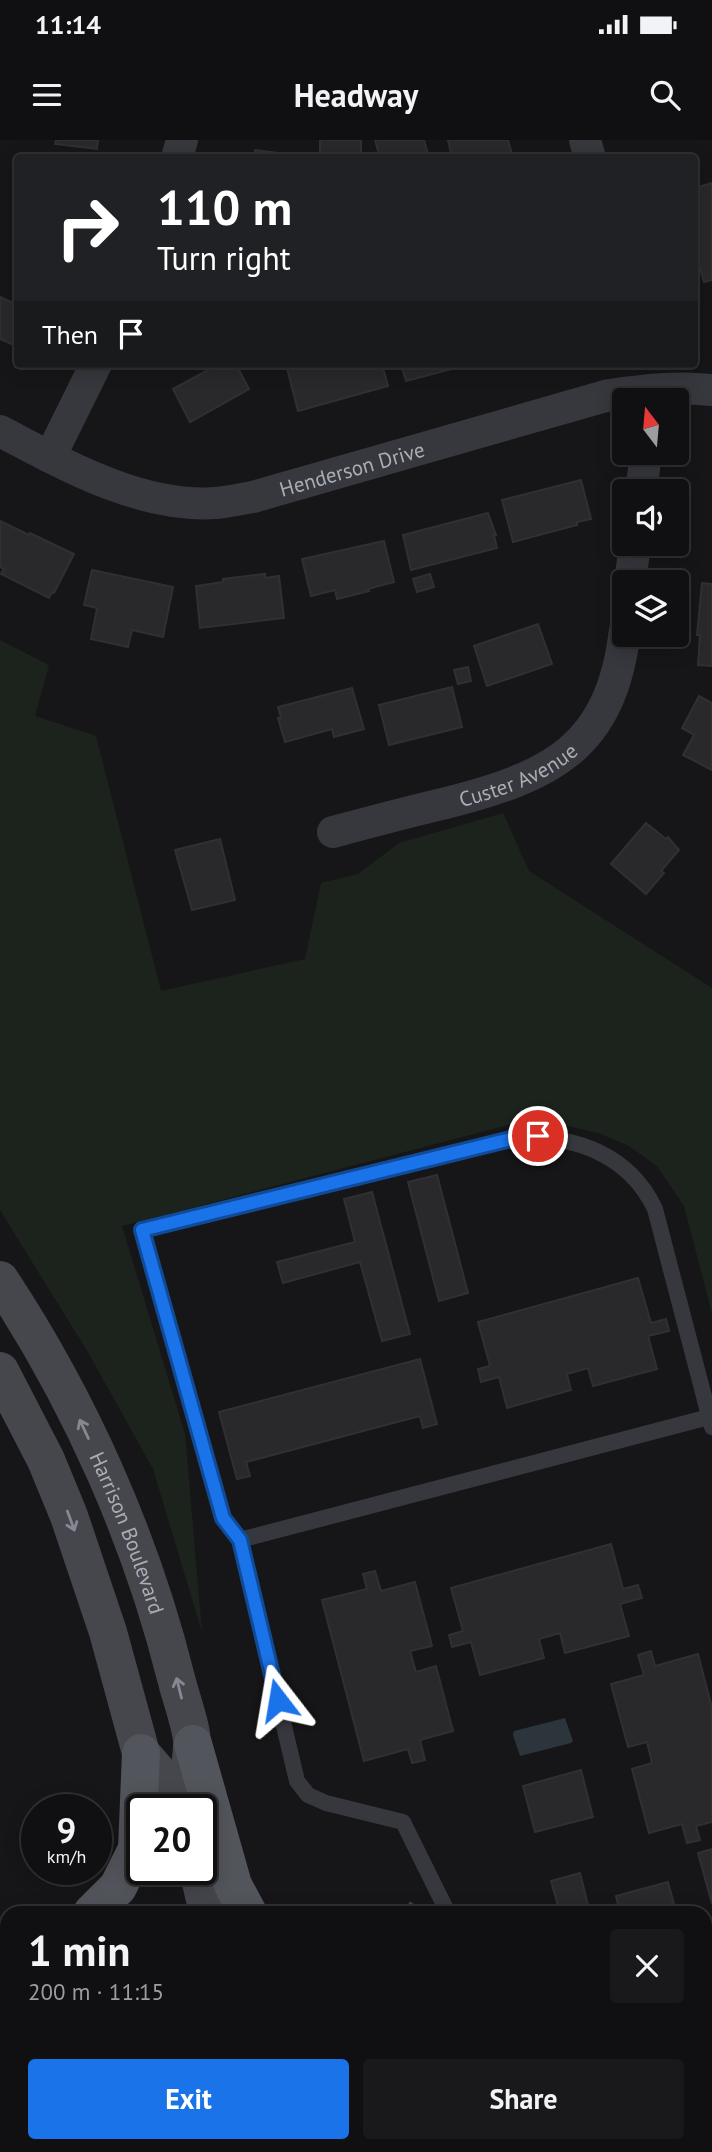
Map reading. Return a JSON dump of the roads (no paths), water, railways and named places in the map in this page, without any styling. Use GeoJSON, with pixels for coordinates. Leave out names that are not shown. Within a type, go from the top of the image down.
{"type":"FeatureCollection","features":[{"type":"Feature","properties":{"kind":"main road","name":"Harrison Boulevard"},"geometry":{"type":"LineString","coordinates":[[0,1280],[66,1393],[119,1506],[163,1626],[193,1744],[186,1794]]}},
{"type":"Feature","properties":{"kind":"main road","name":"Harrison Boulevard"},"geometry":{"type":"LineString","coordinates":[[0,1371],[46,1460],[69,1516],[108,1632],[141,1753],[174,1794]]}},
{"type":"Feature","properties":{"kind":"main road"},"geometry":{"type":"LineString","coordinates":[[193,1744],[233,1885],[244,1906]]}},
{"type":"Feature","properties":{"kind":"main road"},"geometry":{"type":"LineString","coordinates":[[99,1906],[118,1887],[137,1849],[141,1753]]}},
{"type":"Feature","properties":{"kind":"main road"},"geometry":{"type":"LineString","coordinates":[[202,1885],[206,1906]]}},
{"type":"Feature","properties":{"kind":"street"},"geometry":{"type":"LineString","coordinates":[[50,457],[94,368]]}},
{"type":"Feature","properties":{"kind":"street","name":"Henderson Drive"},"geometry":{"type":"LineString","coordinates":[[0,431],[50,457],[142,495],[183,502],[216,503],[253,496],[651,384],[712,390]]}},
{"type":"Feature","properties":{"kind":"street","name":"Custer Avenue"},"geometry":{"type":"LineString","coordinates":[[332,832],[492,792],[557,762],[578,744],[596,723],[609,699],[622,647]]}},
{"type":"Feature","properties":{"kind":"lane"},"geometry":{"type":"LineString","coordinates":[[240,1540],[711,1422],[649,1194],[624,1167],[610,1157],[575,1142],[538,1136],[515,1138],[142,1230],[223,1518],[240,1540],[298,1781],[308,1795],[326,1803],[403,1822],[445,1906]]}}]}
